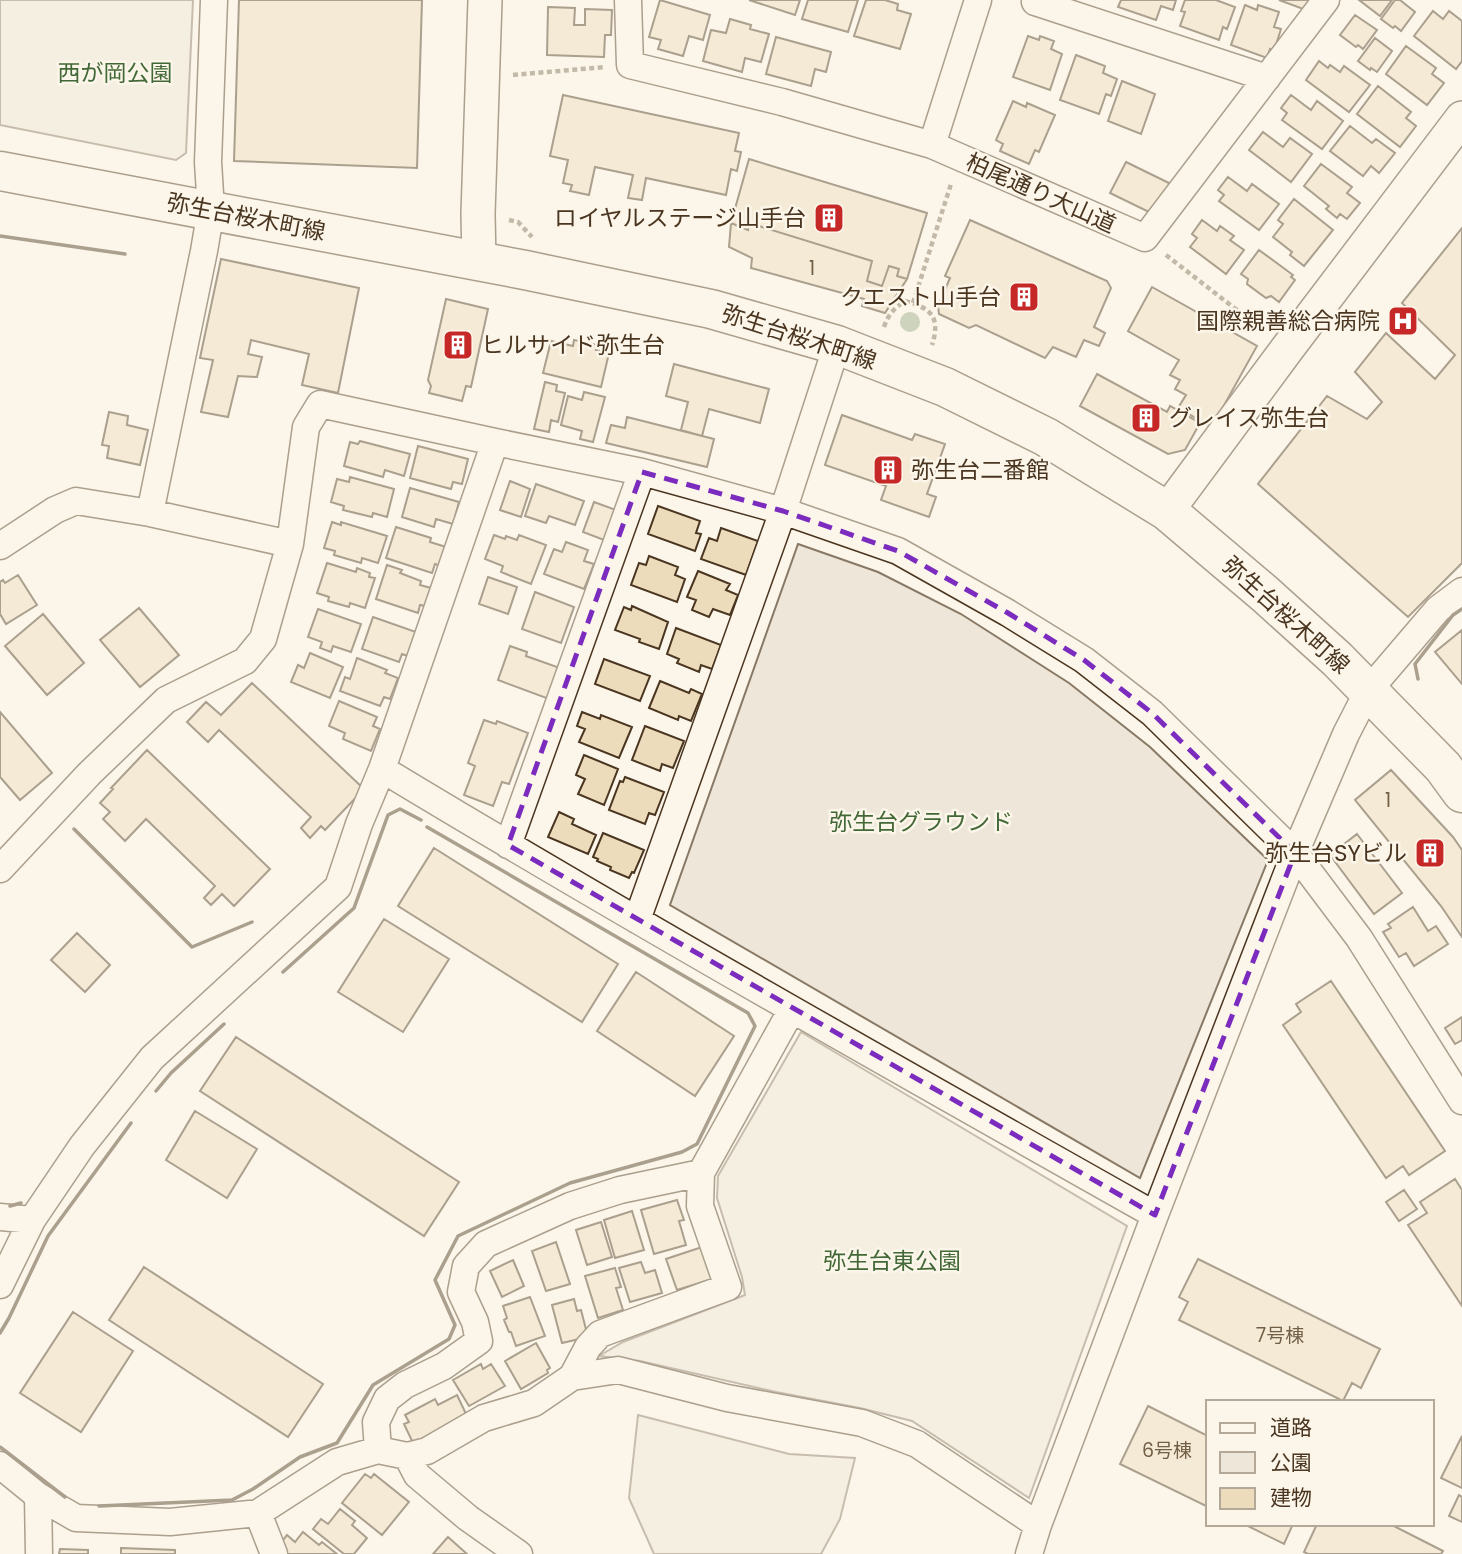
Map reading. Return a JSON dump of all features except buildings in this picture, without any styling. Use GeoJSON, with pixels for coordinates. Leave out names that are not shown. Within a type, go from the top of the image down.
{"type":"FeatureCollection","features":[{"type":"Feature","properties":{"kind":"main road","name":"弥生台桜木町線"},"geometry":{"type":"LineString","coordinates":[[0,171],[711,309],[837,345],[945,387],[1057,444],[1167,511],[1337,659],[1443,767],[1462,793]]}},
{"type":"Feature","properties":{"kind":"street"},"geometry":{"type":"LineString","coordinates":[[149,513],[211,210],[208,162],[214,0]]}},
{"type":"Feature","properties":{"kind":"street"},"geometry":{"type":"LineString","coordinates":[[479,262],[485,0]]}},
{"type":"Feature","properties":{"kind":"street"},"geometry":{"type":"LineString","coordinates":[[628,0],[631,65]]}},
{"type":"Feature","properties":{"kind":"street"},"geometry":{"type":"LineString","coordinates":[[932,145],[978,0]]}},
{"type":"Feature","properties":{"kind":"street"},"geometry":{"type":"LineString","coordinates":[[1036,0],[1035,2],[1267,78]]}},
{"type":"Feature","properties":{"kind":"street"},"geometry":{"type":"LineString","coordinates":[[1145,238],[1326,0]]}},
{"type":"Feature","properties":{"kind":"street","name":"柏尾通り大山道"},"geometry":{"type":"LineString","coordinates":[[631,65],[782,102],[932,145],[1145,238]]}},
{"type":"Feature","properties":{"kind":"street"},"geometry":{"type":"LineString","coordinates":[[1167,511],[1462,118]]}},
{"type":"Feature","properties":{"kind":"street"},"geometry":{"type":"LineString","coordinates":[[637,920],[783,511],[837,345]]}},
{"type":"Feature","properties":{"kind":"street"},"geometry":{"type":"LineString","coordinates":[[0,869],[89,774],[166,700],[245,661],[263,639],[290,544],[306,427],[320,404],[642,472],[783,511],[898,551],[1008,613],[1084,660],[1152,713],[1295,853],[1359,938],[1462,1101]]}},
{"type":"Feature","properties":{"kind":"street"},"geometry":{"type":"LineString","coordinates":[[0,1285],[32,1220],[82,1146],[152,1058],[338,887],[359,824],[382,769],[495,442]]}},
{"type":"Feature","properties":{"kind":"street"},"geometry":{"type":"LineString","coordinates":[[508,845],[642,472]]}},
{"type":"Feature","properties":{"kind":"street"},"geometry":{"type":"LineString","coordinates":[[0,546],[55,510],[76,500],[290,544]]}},
{"type":"Feature","properties":{"kind":"street"},"geometry":{"type":"LineString","coordinates":[[1029,1554],[1155,1215],[1295,853],[1346,734],[1368,691],[1438,609],[1462,591]]}},
{"type":"Feature","properties":{"kind":"street"},"geometry":{"type":"LineString","coordinates":[[382,769],[791,1011],[1155,1215]]}},
{"type":"Feature","properties":{"kind":"street"},"geometry":{"type":"LineString","coordinates":[[572,1377],[588,1347],[600,1334],[728,1287],[700,1206],[701,1173],[791,1011]]}},
{"type":"Feature","properties":{"kind":"street"},"geometry":{"type":"LineString","coordinates":[[378,1450],[376,1422],[387,1399],[405,1385],[444,1366],[479,1341],[475,1322],[461,1292],[466,1266],[486,1244],[570,1206],[620,1190],[701,1173]]}},
{"type":"Feature","properties":{"kind":"street"},"geometry":{"type":"LineString","coordinates":[[0,1217],[32,1220]]}},
{"type":"Feature","properties":{"kind":"street"},"geometry":{"type":"LineString","coordinates":[[0,1465],[38,1496],[76,1518],[170,1522],[258,1513],[337,1462],[378,1450],[407,1456],[427,1451],[484,1418],[534,1403],[572,1377],[618,1370],[727,1398],[862,1423],[917,1444],[1038,1525]]}},
{"type":"Feature","properties":{"kind":"street"},"geometry":{"type":"LineString","coordinates":[[407,1456],[417,1475],[468,1518],[519,1554]]}},
{"type":"Feature","properties":{"kind":"street"},"geometry":{"type":"LineString","coordinates":[[38,1496],[39,1554]]}},
{"type":"Feature","properties":{"kind":"street"},"geometry":{"type":"LineString","coordinates":[[258,1513],[274,1554]]}},
{"type":"Feature","properties":{"kind":"path"},"geometry":{"type":"LineString","coordinates":[[482,77],[631,65]]}},
{"type":"Feature","properties":{"kind":"path"},"geometry":{"type":"LineString","coordinates":[[913,303],[955,172]]}},
{"type":"Feature","properties":{"kind":"path","name":"柏尾通り大山道"},"geometry":{"type":"LineString","coordinates":[[1145,238],[1287,349]]}},
{"type":"Feature","properties":{"kind":"path"},"geometry":{"type":"LineString","coordinates":[[884,327],[894,307],[905,301],[913,303],[931,314],[936,324],[932,345]]}},
{"type":"Feature","properties":{"kind":"highlighted area"},"geometry":{"type":"Polygon","coordinates":[[[642,472],[783,511],[898,551],[1008,613],[1084,660],[1152,713],[1295,853],[1155,1215],[508,845],[642,472]]]}},
{"type":"Feature","properties":{"kind":"green space","name":"西が岡公園"},"geometry":{"type":"Polygon","coordinates":[[[0,0],[193,0],[186,153],[176,160],[0,125],[0,0]]]}},
{"type":"Feature","properties":{"kind":"green space","name":"弥生台グラウンド"},"geometry":{"type":"Polygon","coordinates":[[[798,544],[878,572],[961,614],[1069,683],[1150,747],[1268,860],[1140,1178],[670,905],[798,544]]]}},
{"type":"Feature","properties":{"kind":"green space","name":"弥生台東公園"},"geometry":{"type":"Polygon","coordinates":[[[801,1032],[1127,1226],[1029,1498],[912,1421],[640,1361],[599,1356],[623,1342],[745,1295],[742,1277],[717,1198],[718,1176],[801,1032]]]}},
{"type":"Feature","properties":{"kind":"green space"},"geometry":{"type":"Polygon","coordinates":[[[638,1415],[789,1454],[855,1458],[840,1519],[821,1554],[654,1554],[629,1498],[638,1415]]]}},
{"type":"Feature","properties":{"kind":"wall"},"geometry":{"type":"LineString","coordinates":[[0,236],[125,254]]}},
{"type":"Feature","properties":{"kind":"wall"},"geometry":{"type":"LineString","coordinates":[[1418,679],[1415,664],[1453,615],[1462,609]]}},
{"type":"Feature","properties":{"kind":"wall"},"geometry":{"type":"LineString","coordinates":[[283,972],[354,908],[388,815],[400,809],[421,820]]}},
{"type":"Feature","properties":{"kind":"wall"},"geometry":{"type":"LineString","coordinates":[[99,1506],[232,1500],[300,1457],[337,1443],[373,1385],[449,1339],[455,1325],[435,1280],[458,1236],[570,1183],[682,1152],[697,1144],[755,1026],[748,1013],[427,827]]}},
{"type":"Feature","properties":{"kind":"wall"},"geometry":{"type":"LineString","coordinates":[[74,829],[192,947],[252,922]]}},
{"type":"Feature","properties":{"kind":"wall"},"geometry":{"type":"LineString","coordinates":[[156,1091],[171,1073],[224,1024]]}},
{"type":"Feature","properties":{"kind":"wall"},"geometry":{"type":"LineString","coordinates":[[0,1333],[48,1236],[131,1123]]}},
{"type":"Feature","properties":{"kind":"wall"},"geometry":{"type":"LineString","coordinates":[[10,1206],[21,1203]]}},
{"type":"Feature","properties":{"kind":"wall"},"geometry":{"type":"LineString","coordinates":[[0,1447],[65,1497]]}},
{"type":"Feature","properties":{"kind":"place","name":"ロイヤルステージ山手台"},"geometry":{"type":"Point","coordinates":[829,218]}},
{"type":"Feature","properties":{"kind":"place","name":"クエスト山手台"},"geometry":{"type":"Point","coordinates":[1024,297]}},
{"type":"Feature","properties":{"kind":"place","name":"国際親善総合病院"},"geometry":{"type":"Point","coordinates":[1403,321]}},
{"type":"Feature","properties":{"kind":"place","name":"ヒルサイド弥生台"},"geometry":{"type":"Point","coordinates":[458,345]}},
{"type":"Feature","properties":{"kind":"place","name":"グレイス弥生台"},"geometry":{"type":"Point","coordinates":[1146,418]}},
{"type":"Feature","properties":{"kind":"place","name":"弥生台二番館"},"geometry":{"type":"Point","coordinates":[888,470]}},
{"type":"Feature","properties":{"kind":"place","name":"弥生台SYビル"},"geometry":{"type":"Point","coordinates":[1430,853]}}]}
